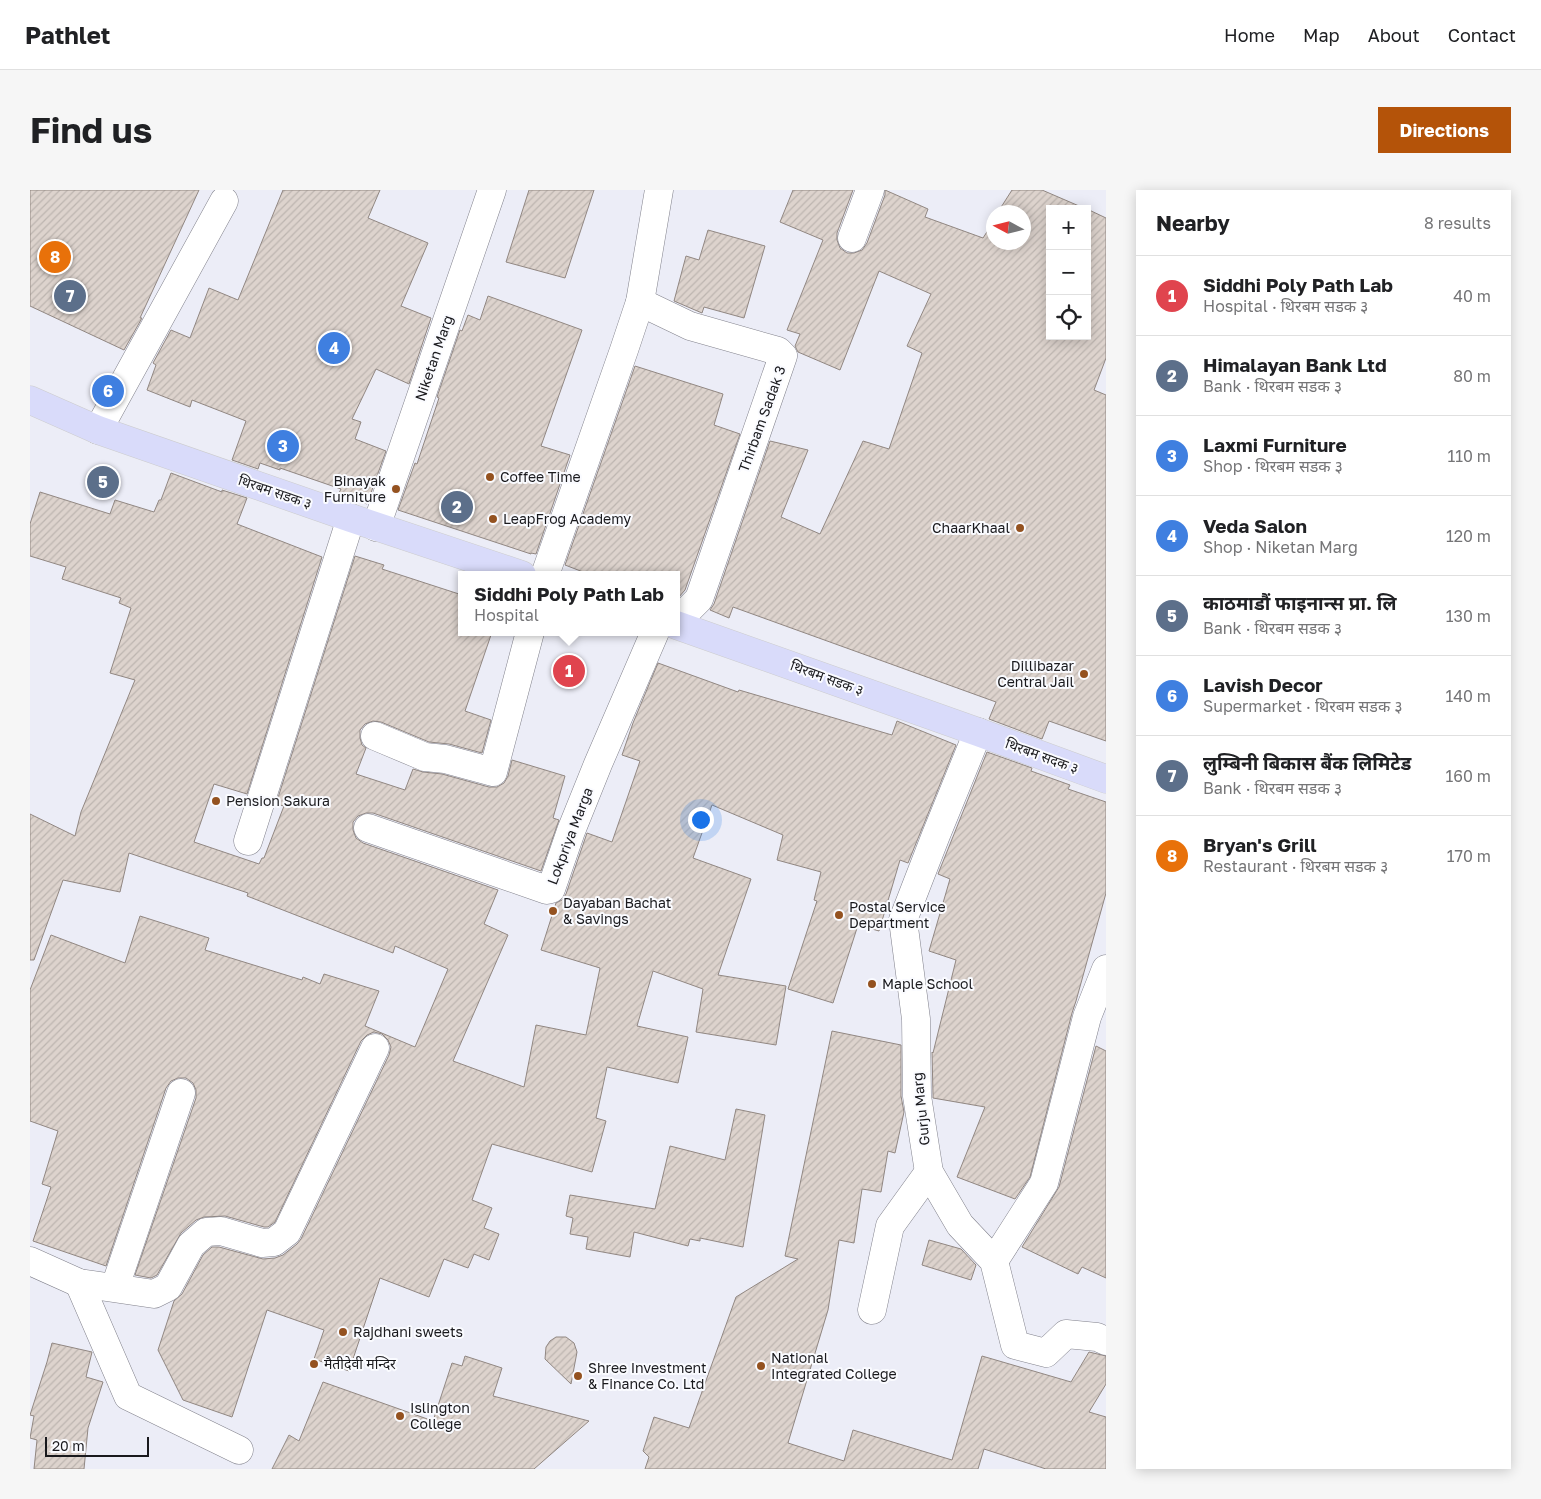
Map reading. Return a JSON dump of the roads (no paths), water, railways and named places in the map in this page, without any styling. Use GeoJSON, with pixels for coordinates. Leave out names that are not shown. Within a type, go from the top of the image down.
{"type":"FeatureCollection","features":[{"type":"Feature","properties":{"kind":"main road","name":"थिरबम सडक ३"},"geometry":{"type":"LineString","coordinates":[[32,405],[350,518],[510,571]]}},
{"type":"Feature","properties":{"kind":"main road","name":"थिरबम सडक ३"},"geometry":{"type":"LineString","coordinates":[[680,624],[978,732]]}},
{"type":"Feature","properties":{"kind":"main road","name":"थिरबम सदक ३"},"geometry":{"type":"LineString","coordinates":[[978,732],[1106,779]]}},
{"type":"Feature","properties":{"kind":"street","name":"Niketan Marg"},"geometry":{"type":"LineString","coordinates":[[376,527],[492,190]]}},
{"type":"Feature","properties":{"kind":"street"},"geometry":{"type":"LineString","coordinates":[[546,571],[640,302],[659,190]]}},
{"type":"Feature","properties":{"kind":"street"},"geometry":{"type":"LineString","coordinates":[[852,238],[870,190]]}},
{"type":"Feature","properties":{"kind":"street"},"geometry":{"type":"LineString","coordinates":[[98,430],[224,201]]}},
{"type":"Feature","properties":{"kind":"street","name":"Thirbam Sadak 3"},"geometry":{"type":"LineString","coordinates":[[640,302],[690,326],[778,351],[783,356],[699,599],[680,619]]}},
{"type":"Feature","properties":{"kind":"street"},"geometry":{"type":"LineString","coordinates":[[248,842],[350,518]]}},
{"type":"Feature","properties":{"kind":"street"},"geometry":{"type":"LineString","coordinates":[[375,736],[425,757],[445,759],[493,772],[529,636]]}},
{"type":"Feature","properties":{"kind":"street","name":"Lokpriya Marga"},"geometry":{"type":"LineString","coordinates":[[368,828],[547,890],[551,889],[591,781],[653,636]]}},
{"type":"Feature","properties":{"kind":"street","name":"Gurju Marg"},"geometry":{"type":"LineString","coordinates":[[978,732],[903,920],[916,1019],[917,1096],[929,1172],[960,1225],[994,1261],[1015,1345],[1046,1353],[1066,1334],[1097,1337],[1106,1341]]}},
{"type":"Feature","properties":{"kind":"street"},"geometry":{"type":"LineString","coordinates":[[994,1261],[1044,1183],[1087,1016],[1106,969]]}},
{"type":"Feature","properties":{"kind":"street"},"geometry":{"type":"LineString","coordinates":[[30,1261],[78,1283],[154,1294],[168,1287],[191,1245],[206,1232],[221,1232],[262,1243],[274,1242],[287,1232],[374,1048]]}},
{"type":"Feature","properties":{"kind":"street"},"geometry":{"type":"LineString","coordinates":[[115,1287],[181,1093]]}},
{"type":"Feature","properties":{"kind":"street"},"geometry":{"type":"LineString","coordinates":[[872,1310],[890,1226],[929,1172]]}},
{"type":"Feature","properties":{"kind":"street"},"geometry":{"type":"LineString","coordinates":[[78,1283],[128,1396],[239,1450]]}},
{"type":"Feature","properties":{"kind":"place","name":"Bryan's Grill"},"geometry":{"type":"Point","coordinates":[55,257]}},
{"type":"Feature","properties":{"kind":"place","name":"लुम्बिनी बिकास बैंक लिमिटेड"},"geometry":{"type":"Point","coordinates":[70,296]}},
{"type":"Feature","properties":{"kind":"place","name":"Veda Salon"},"geometry":{"type":"Point","coordinates":[334,348]}},
{"type":"Feature","properties":{"kind":"place","name":"Lavish Decor"},"geometry":{"type":"Point","coordinates":[108,391]}},
{"type":"Feature","properties":{"kind":"place","name":"Laxmi Furniture"},"geometry":{"type":"Point","coordinates":[283,446]}},
{"type":"Feature","properties":{"kind":"place","name":"Coffee Time"},"geometry":{"type":"Point","coordinates":[490,477]}},
{"type":"Feature","properties":{"kind":"place","name":"काठमाडौं फाइनान्स प्रा. लि"},"geometry":{"type":"Point","coordinates":[103,482]}},
{"type":"Feature","properties":{"kind":"place","name":"Binayak Furniture"},"geometry":{"type":"Point","coordinates":[396,489]}},
{"type":"Feature","properties":{"kind":"place","name":"Himalayan Bank Ltd"},"geometry":{"type":"Point","coordinates":[457,507]}},
{"type":"Feature","properties":{"kind":"place","name":"LeapFrog Academy"},"geometry":{"type":"Point","coordinates":[493,519]}},
{"type":"Feature","properties":{"kind":"place","name":"ChaarKhaal"},"geometry":{"type":"Point","coordinates":[1020,528]}},
{"type":"Feature","properties":{"kind":"place","name":"Siddhi Poly Path Lab"},"geometry":{"type":"Point","coordinates":[569,671]}},
{"type":"Feature","properties":{"kind":"place","name":"Dillibazar Central Jail"},"geometry":{"type":"Point","coordinates":[1084,674]}},
{"type":"Feature","properties":{"kind":"place","name":"Pension Sakura"},"geometry":{"type":"Point","coordinates":[216,801]}},
{"type":"Feature","properties":{"kind":"place","name":"Dayaban Bachat & Savings"},"geometry":{"type":"Point","coordinates":[553,911]}},
{"type":"Feature","properties":{"kind":"place","name":"Postal Service Department"},"geometry":{"type":"Point","coordinates":[839,915]}},
{"type":"Feature","properties":{"kind":"place","name":"Maple School"},"geometry":{"type":"Point","coordinates":[872,984]}},
{"type":"Feature","properties":{"kind":"place","name":"Rajdhani sweets"},"geometry":{"type":"Point","coordinates":[343,1332]}},
{"type":"Feature","properties":{"kind":"place","name":"मैतीदेवी मन्दिर"},"geometry":{"type":"Point","coordinates":[314,1364]}},
{"type":"Feature","properties":{"kind":"place","name":"National Integrated College"},"geometry":{"type":"Point","coordinates":[761,1366]}},
{"type":"Feature","properties":{"kind":"place","name":"Shree Investment & Finance Co. Ltd"},"geometry":{"type":"Point","coordinates":[578,1376]}},
{"type":"Feature","properties":{"kind":"place","name":"Islington College"},"geometry":{"type":"Point","coordinates":[400,1416]}}]}
